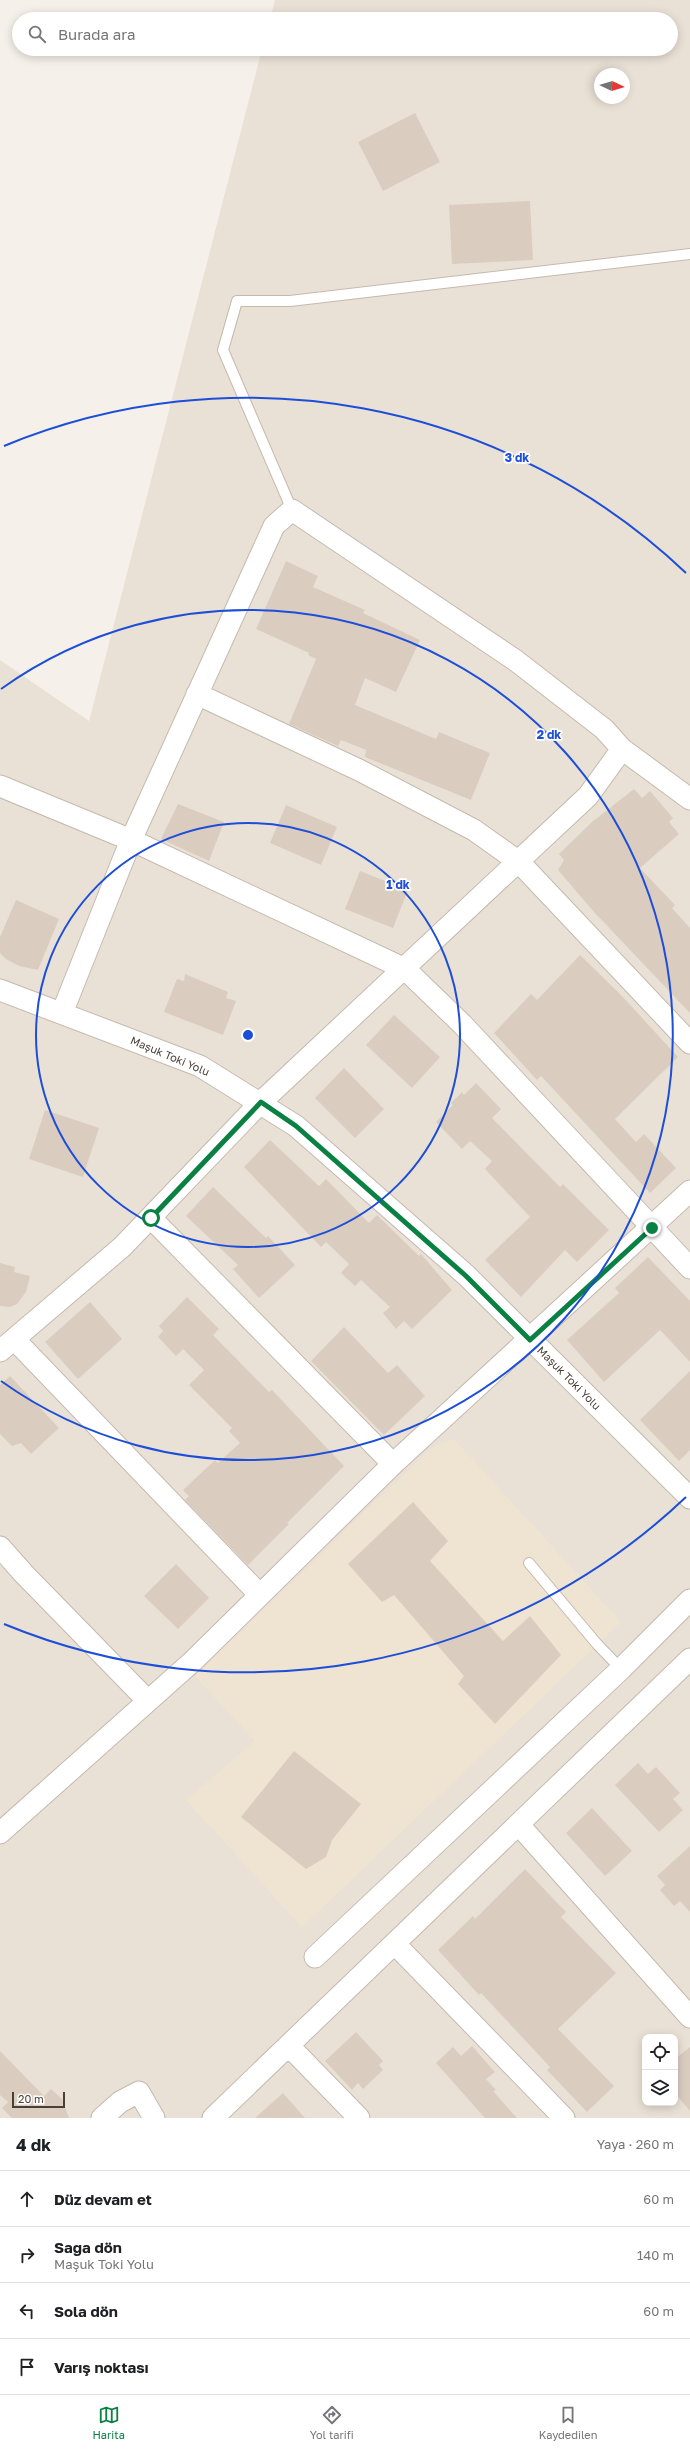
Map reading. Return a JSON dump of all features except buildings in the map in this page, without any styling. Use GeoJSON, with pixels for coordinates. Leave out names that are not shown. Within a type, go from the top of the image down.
{"type":"FeatureCollection","features":[{"type":"Feature","properties":{"kind":"street"},"geometry":{"type":"LineString","coordinates":[[62,1014],[131,840],[197,694],[274,526],[292,510],[515,660],[604,729],[622,749],[690,799]]}},
{"type":"Feature","properties":{"kind":"street"},"geometry":{"type":"LineString","coordinates":[[197,694],[359,770],[474,830],[519,862],[690,1043]]}},
{"type":"Feature","properties":{"kind":"street"},"geometry":{"type":"LineString","coordinates":[[260,1595],[7,1345],[122,1247],[261,1102],[405,970],[588,796],[622,749]]}},
{"type":"Feature","properties":{"kind":"street"},"geometry":{"type":"LineString","coordinates":[[0,786],[131,840],[405,970],[462,1024],[690,1268]]}},
{"type":"Feature","properties":{"kind":"street","name":"Maşuk Toki Yolu"},"geometry":{"type":"LineString","coordinates":[[0,990],[200,1066],[261,1102],[296,1126],[466,1276],[690,1498]]}},
{"type":"Feature","properties":{"kind":"street"},"geometry":{"type":"LineString","coordinates":[[0,1833],[193,1661],[393,1464],[652,1228],[690,1191]]}},
{"type":"Feature","properties":{"kind":"street"},"geometry":{"type":"LineString","coordinates":[[151,1218],[393,1464]]}},
{"type":"Feature","properties":{"kind":"street"},"geometry":{"type":"LineString","coordinates":[[0,1547],[24,1574],[148,1701]]}},
{"type":"Feature","properties":{"kind":"street"},"geometry":{"type":"LineString","coordinates":[[315,1957],[621,1669],[690,1600]]}},
{"type":"Feature","properties":{"kind":"street"},"geometry":{"type":"LineString","coordinates":[[213,2118],[690,1659]]}},
{"type":"Feature","properties":{"kind":"street"},"geometry":{"type":"LineString","coordinates":[[519,1825],[690,2017]]}},
{"type":"Feature","properties":{"kind":"street"},"geometry":{"type":"LineString","coordinates":[[394,1944],[564,2118]]}},
{"type":"Feature","properties":{"kind":"street"},"geometry":{"type":"LineString","coordinates":[[289,2046],[359,2118]]}},
{"type":"Feature","properties":{"kind":"street"},"geometry":{"type":"LineString","coordinates":[[102,2118],[120,2102],[139,2092],[154,2118]]}},
{"type":"Feature","properties":{"kind":"lane"},"geometry":{"type":"LineString","coordinates":[[292,510],[223,350],[237,301],[290,301],[690,254]]}},
{"type":"Feature","properties":{"kind":"lane"},"geometry":{"type":"LineString","coordinates":[[529,1563],[597,1644],[621,1669]]}},
{"type":"Feature","properties":{"kind":"shaded area"},"geometry":{"type":"Polygon","coordinates":[[[275,0],[690,0],[690,2118],[0,2118],[0,660],[89,721],[260,56],[678,56],[678,12],[272,12],[275,0]]]}},
{"type":"Feature","properties":{"kind":"shaded area"},"geometry":{"type":"Polygon","coordinates":[[[454,1439],[621,1622],[302,1927],[186,1800],[255,1741],[195,1676],[432,1447],[454,1439]]]}},
{"type":"Feature","properties":{"kind":"route"},"geometry":{"type":"LineString","coordinates":[[151,1218],[261,1102],[296,1126],[466,1276],[530,1340],[652,1228]]}}]}
